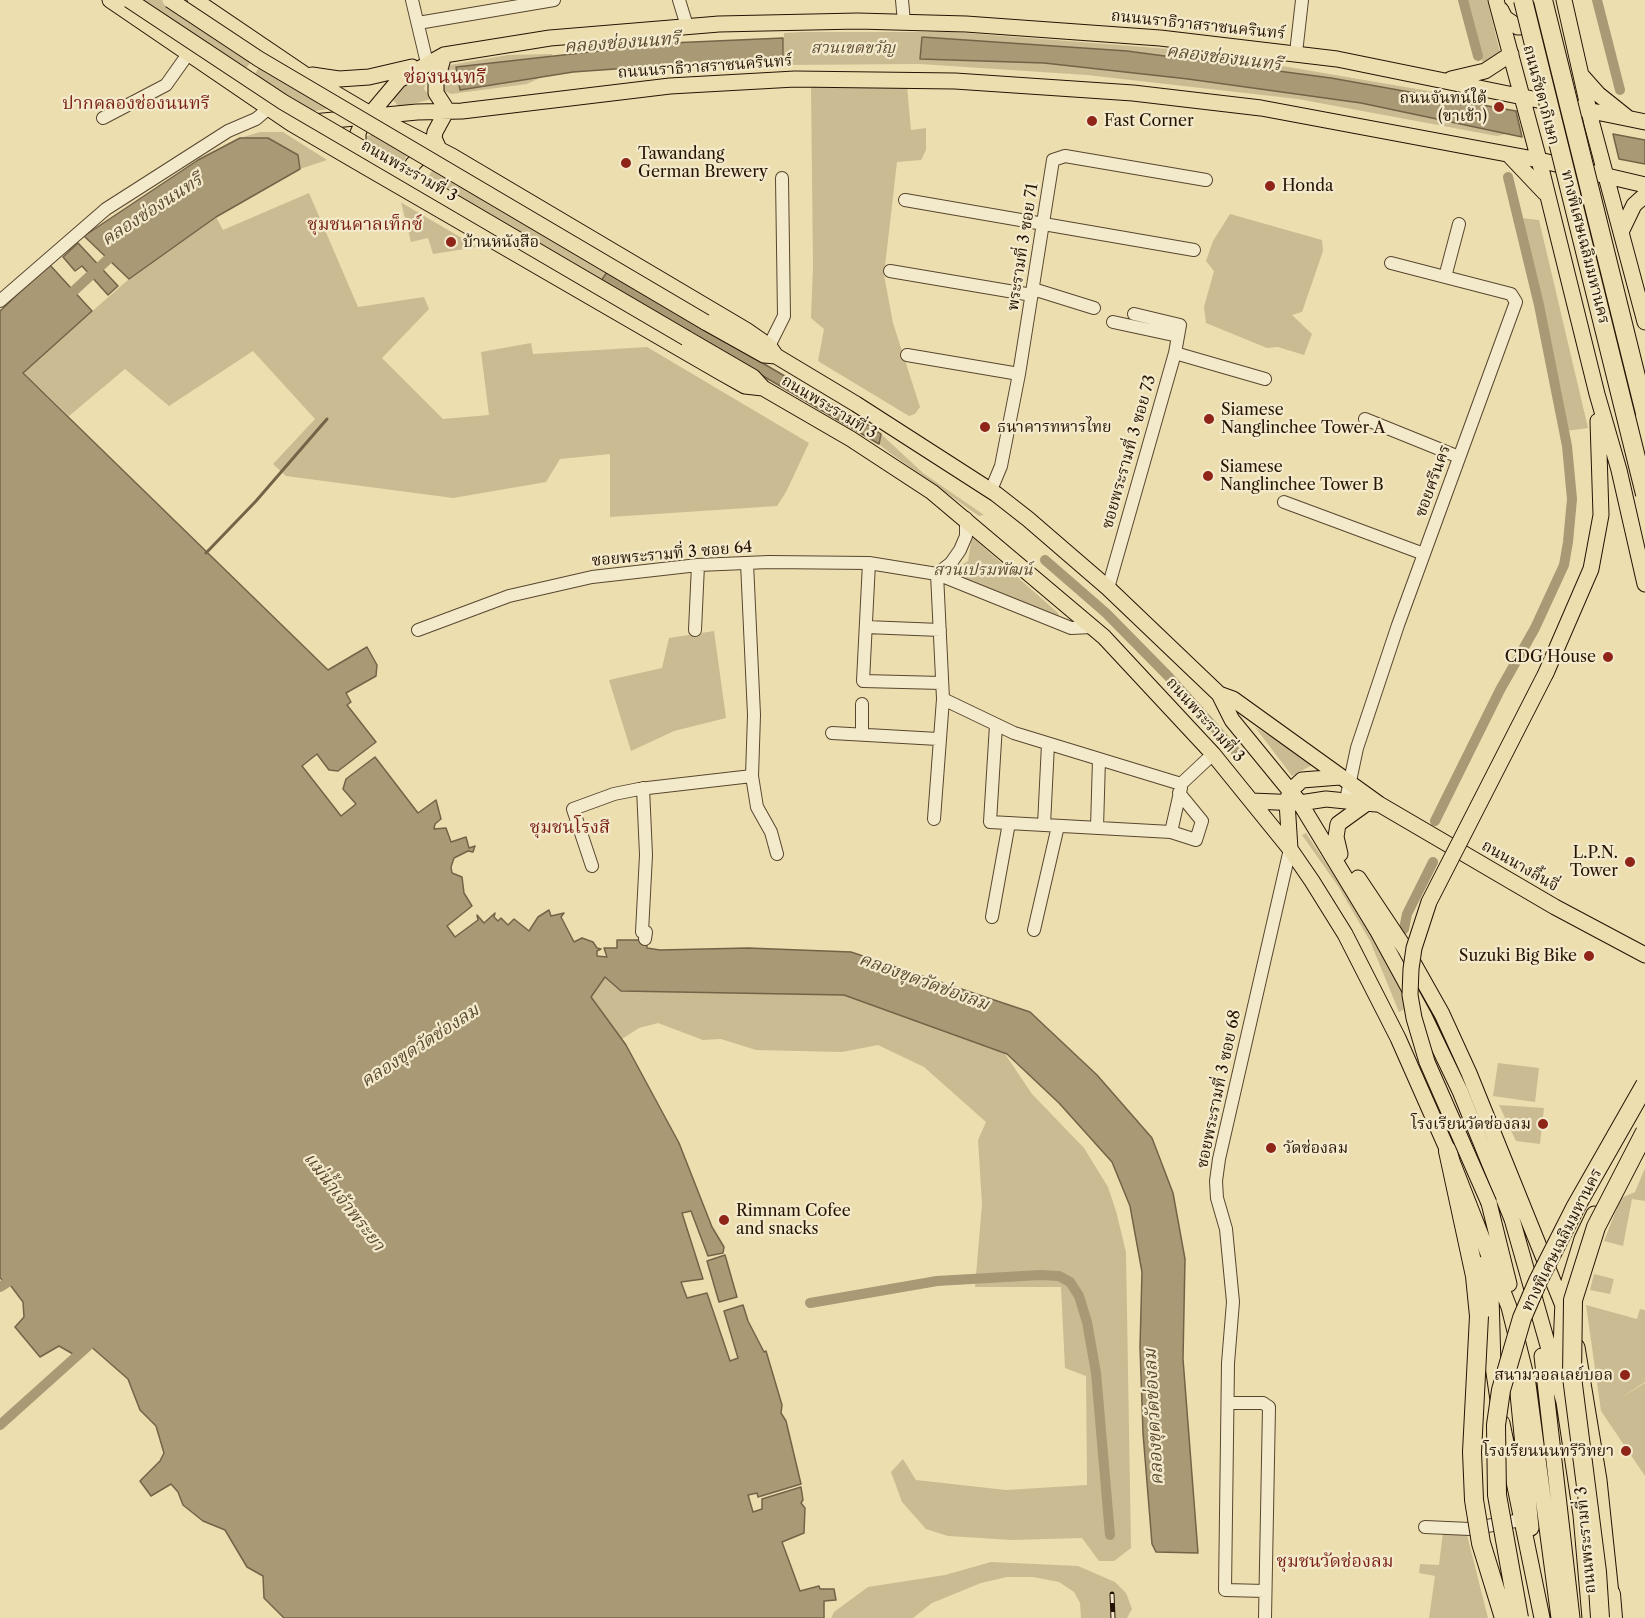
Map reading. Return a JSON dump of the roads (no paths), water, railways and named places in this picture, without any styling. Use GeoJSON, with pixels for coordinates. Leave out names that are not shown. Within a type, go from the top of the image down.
{"type":"FeatureCollection","features":[{"type":"Feature","properties":{"kind":"highway","name":"ทางพิเศษเฉลิมมหานคร"},"geometry":{"type":"LineString","coordinates":[[1523,0],[1645,494]]}},
{"type":"Feature","properties":{"kind":"highway","name":"ทางพิเศษเฉลิมมหานคร"},"geometry":{"type":"LineString","coordinates":[[1543,0],[1645,413]]}},
{"type":"Feature","properties":{"kind":"highway","name":"ทางพิเศษเฉลิมมหานคร"},"geometry":{"type":"LineString","coordinates":[[1519,1618],[1497,1495],[1496,1425],[1501,1390],[1522,1318],[1538,1281],[1575,1208],[1645,1085]]}},
{"type":"Feature","properties":{"kind":"highway","name":"ทางพิเศษเฉลิมมหานคร"},"geometry":{"type":"LineString","coordinates":[[1601,1618],[1572,1377],[1573,1300],[1596,1227],[1645,1132]]}},
{"type":"Feature","properties":{"kind":"highway"},"geometry":{"type":"LineString","coordinates":[[1448,1151],[1470,1252],[1479,1316],[1479,1357],[1472,1452],[1474,1500],[1481,1543],[1504,1618]]}},
{"type":"Feature","properties":{"kind":"highway"},"geometry":{"type":"LineString","coordinates":[[1611,1594],[1613,1618]]}},
{"type":"Feature","properties":{"kind":"main road","name":"ถนนพระรามที่ 3"},"geometry":{"type":"LineString","coordinates":[[110,0],[292,124],[745,386],[763,388]]}},
{"type":"Feature","properties":{"kind":"main road","name":"ถนนพระรามที่ 3"},"geometry":{"type":"LineString","coordinates":[[129,0],[283,102],[753,377],[763,388],[860,445],[932,492],[966,518],[1092,627],[1213,754],[1290,849],[1345,934],[1398,1038],[1448,1151],[1487,1247],[1515,1328],[1562,1583],[1572,1618]]}},
{"type":"Feature","properties":{"kind":"main road","name":"ถนนพระรามที่ 3"},"geometry":{"type":"LineString","coordinates":[[170,0],[259,59],[705,322],[764,355],[773,351]]}},
{"type":"Feature","properties":{"kind":"main road","name":"ถนนพระรามที่ 3"},"geometry":{"type":"LineString","coordinates":[[195,0],[306,75],[372,115],[439,149],[643,268],[991,490],[1108,588],[1219,694],[1232,720],[1324,840],[1424,1016],[1460,1091],[1512,1219],[1539,1324],[1564,1402],[1581,1515],[1590,1618]]}},
{"type":"Feature","properties":{"kind":"main road"},"geometry":{"type":"LineString","coordinates":[[1496,1],[1511,23],[1530,29],[1551,20],[1563,0]]}},
{"type":"Feature","properties":{"kind":"main road"},"geometry":{"type":"LineString","coordinates":[[1563,0],[1645,322]]}},
{"type":"Feature","properties":{"kind":"main road","name":"ถนนรัชดาภิเษก"},"geometry":{"type":"LineString","coordinates":[[1496,1],[1539,160],[1597,394],[1619,470],[1645,584]]}},
{"type":"Feature","properties":{"kind":"main road","name":"ถนนนราธิวาสราชนครินทร์"},"geometry":{"type":"LineString","coordinates":[[364,166],[358,133],[362,124],[372,115],[389,89],[427,63],[444,55],[550,38],[687,26],[784,22],[904,22],[1076,30],[1296,53],[1336,58],[1638,121]]}},
{"type":"Feature","properties":{"kind":"main road"},"geometry":{"type":"LineString","coordinates":[[230,82],[243,78],[254,67],[258,54],[257,41]]}},
{"type":"Feature","properties":{"kind":"main road"},"geometry":{"type":"LineString","coordinates":[[1445,81],[1485,71],[1511,54]]}},
{"type":"Feature","properties":{"kind":"main road"},"geometry":{"type":"LineString","coordinates":[[414,194],[408,178],[413,164],[422,155],[439,149],[434,138],[435,132],[447,110],[436,93],[436,82],[444,55]]}},
{"type":"Feature","properties":{"kind":"main road"},"geometry":{"type":"LineString","coordinates":[[306,75],[339,79],[358,78],[427,63]]}},
{"type":"Feature","properties":{"kind":"main road"},"geometry":{"type":"LineString","coordinates":[[1580,74],[1598,94],[1638,121]]}},
{"type":"Feature","properties":{"kind":"main road","name":"ถนนนราธิวาสราชนครินทร์"},"geometry":{"type":"LineString","coordinates":[[292,124],[372,115],[462,111],[638,89],[772,80],[955,81],[1133,93],[1261,108],[1539,160],[1645,185]]}},
{"type":"Feature","properties":{"kind":"main road"},"geometry":{"type":"LineString","coordinates":[[1509,155],[1547,195]]}},
{"type":"Feature","properties":{"kind":"main road"},"geometry":{"type":"LineString","coordinates":[[1621,232],[1634,205],[1645,195]]}},
{"type":"Feature","properties":{"kind":"main road"},"geometry":{"type":"LineString","coordinates":[[1515,1328],[1505,1264],[1489,1203],[1427,1062],[1414,1018],[1410,995],[1411,969],[1429,902],[1546,673],[1591,569],[1601,515],[1597,394]]}},
{"type":"Feature","properties":{"kind":"main road"},"geometry":{"type":"LineString","coordinates":[[1219,694],[1233,699],[1345,780]]}},
{"type":"Feature","properties":{"kind":"main road","name":"ถนนนางลิ้นจี่"},"geometry":{"type":"LineString","coordinates":[[1292,799],[1302,780],[1345,780],[1373,804],[1645,955]]}},
{"type":"Feature","properties":{"kind":"main road"},"geometry":{"type":"LineString","coordinates":[[1290,849],[1292,799]]}},
{"type":"Feature","properties":{"kind":"main road","name":"ถนนนางลิ้นจี่"},"geometry":{"type":"LineString","coordinates":[[1252,801],[1326,799],[1373,804]]}},
{"type":"Feature","properties":{"kind":"main road"},"geometry":{"type":"LineString","coordinates":[[1340,854],[1336,837],[1338,824],[1373,804]]}},
{"type":"Feature","properties":{"kind":"main road","name":"ถนนพระรามที่ 3"},"geometry":{"type":"LineString","coordinates":[[1324,840],[1340,854],[1393,929],[1442,1014],[1563,1301],[1583,1375],[1599,1480],[1611,1594],[1601,1618]]}},
{"type":"Feature","properties":{"kind":"main road"},"geometry":{"type":"LineString","coordinates":[[1398,1038],[1401,1026],[1410,1016],[1424,1016]]}},
{"type":"Feature","properties":{"kind":"main road"},"geometry":{"type":"LineString","coordinates":[[1564,1402],[1559,1356],[1563,1301],[1582,1239],[1645,1119]]}},
{"type":"Feature","properties":{"kind":"main road"},"geometry":{"type":"LineString","coordinates":[[1497,1140],[1512,1219]]}},
{"type":"Feature","properties":{"kind":"main road","name":"ถนนพระรามที่ 3"},"geometry":{"type":"LineString","coordinates":[[1470,1204],[1488,1280],[1495,1381],[1542,1618]]}},
{"type":"Feature","properties":{"kind":"main road"},"geometry":{"type":"LineString","coordinates":[[1487,1247],[1515,1363],[1535,1582]]}},
{"type":"Feature","properties":{"kind":"main road","name":"ถนนพระรามที่ 3"},"geometry":{"type":"LineString","coordinates":[[1539,1324],[1562,1583],[1559,1618]]}},
{"type":"Feature","properties":{"kind":"main road"},"geometry":{"type":"LineString","coordinates":[[1581,1515],[1599,1480]]}},
{"type":"Feature","properties":{"kind":"street"},"geometry":{"type":"LineString","coordinates":[[412,0],[427,63]]}},
{"type":"Feature","properties":{"kind":"street"},"geometry":{"type":"LineString","coordinates":[[418,23],[554,0]]}},
{"type":"Feature","properties":{"kind":"street"},"geometry":{"type":"LineString","coordinates":[[679,0],[687,26]]}},
{"type":"Feature","properties":{"kind":"street"},"geometry":{"type":"LineString","coordinates":[[902,0],[904,22]]}},
{"type":"Feature","properties":{"kind":"street"},"geometry":{"type":"LineString","coordinates":[[1296,53],[1302,0]]}},
{"type":"Feature","properties":{"kind":"street"},"geometry":{"type":"LineString","coordinates":[[103,118],[166,85],[188,54]]}},
{"type":"Feature","properties":{"kind":"street"},"geometry":{"type":"LineString","coordinates":[[0,301],[106,209],[228,131],[256,119],[269,108]]}},
{"type":"Feature","properties":{"kind":"street","name":"พระรามที่ 3 ซอย 71"},"geometry":{"type":"LineString","coordinates":[[991,490],[1001,466],[1019,374],[1053,160],[1065,156],[1206,180]]}},
{"type":"Feature","properties":{"kind":"street"},"geometry":{"type":"LineString","coordinates":[[773,351],[784,316],[782,178]]}},
{"type":"Feature","properties":{"kind":"street"},"geometry":{"type":"LineString","coordinates":[[905,200],[1043,222],[1194,250]]}},
{"type":"Feature","properties":{"kind":"street"},"geometry":{"type":"LineString","coordinates":[[1446,277],[1459,224]]}},
{"type":"Feature","properties":{"kind":"street","name":"ซอยศรีนคร"},"geometry":{"type":"LineString","coordinates":[[1346,800],[1345,780],[1516,302],[1511,294],[1391,263]]}},
{"type":"Feature","properties":{"kind":"street"},"geometry":{"type":"LineString","coordinates":[[890,271],[1033,292],[1094,308]]}},
{"type":"Feature","properties":{"kind":"street"},"geometry":{"type":"LineString","coordinates":[[1134,314],[1179,331]]}},
{"type":"Feature","properties":{"kind":"street"},"geometry":{"type":"LineString","coordinates":[[1113,322],[1179,331]]}},
{"type":"Feature","properties":{"kind":"street","name":"ซอยพระรามที่ 3 ซอย 73"},"geometry":{"type":"LineString","coordinates":[[1108,588],[1175,353],[1179,331]]}},
{"type":"Feature","properties":{"kind":"street"},"geometry":{"type":"LineString","coordinates":[[1175,353],[1265,379]]}},
{"type":"Feature","properties":{"kind":"street"},"geometry":{"type":"LineString","coordinates":[[907,355],[1019,374]]}},
{"type":"Feature","properties":{"kind":"street"},"geometry":{"type":"LineString","coordinates":[[1365,419],[1459,457]]}},
{"type":"Feature","properties":{"kind":"street"},"geometry":{"type":"LineString","coordinates":[[1284,502],[1424,555]]}},
{"type":"Feature","properties":{"kind":"street"},"geometry":{"type":"LineString","coordinates":[[934,819],[938,739],[943,699],[937,574],[951,563],[960,550],[966,536],[966,518]]}},
{"type":"Feature","properties":{"kind":"street"},"geometry":{"type":"LineString","coordinates":[[747,563],[754,715],[752,776],[757,807],[771,832],[777,854]]}},
{"type":"Feature","properties":{"kind":"street","name":"ซอยพระรามที่ 3 ซอย 64"},"geometry":{"type":"LineString","coordinates":[[418,630],[509,596],[581,579],[698,565],[747,563],[869,563],[937,574],[1071,628],[1092,627]]}},
{"type":"Feature","properties":{"kind":"street"},"geometry":{"type":"LineString","coordinates":[[869,563],[863,681],[942,683]]}},
{"type":"Feature","properties":{"kind":"street"},"geometry":{"type":"LineString","coordinates":[[695,630],[698,565]]}},
{"type":"Feature","properties":{"kind":"street"},"geometry":{"type":"LineString","coordinates":[[866,627],[940,630]]}},
{"type":"Feature","properties":{"kind":"street"},"geometry":{"type":"LineString","coordinates":[[943,699],[996,725],[1180,789],[1202,821],[1202,828],[1193,840],[1171,832],[990,822],[996,725]]}},
{"type":"Feature","properties":{"kind":"street"},"geometry":{"type":"LineString","coordinates":[[862,704],[862,734]]}},
{"type":"Feature","properties":{"kind":"street"},"geometry":{"type":"LineString","coordinates":[[832,733],[938,739]]}},
{"type":"Feature","properties":{"kind":"street"},"geometry":{"type":"LineString","coordinates":[[1044,825],[1048,744]]}},
{"type":"Feature","properties":{"kind":"street"},"geometry":{"type":"LineString","coordinates":[[1171,832],[1180,789],[1213,754]]}},
{"type":"Feature","properties":{"kind":"street"},"geometry":{"type":"LineString","coordinates":[[1096,828],[1099,759]]}},
{"type":"Feature","properties":{"kind":"street"},"geometry":{"type":"LineString","coordinates":[[592,866],[573,809],[614,794],[643,788],[752,776]]}},
{"type":"Feature","properties":{"kind":"street"},"geometry":{"type":"LineString","coordinates":[[643,788],[646,855],[642,932],[646,932],[645,939]]}},
{"type":"Feature","properties":{"kind":"street"},"geometry":{"type":"LineString","coordinates":[[992,917],[1009,823]]}},
{"type":"Feature","properties":{"kind":"street"},"geometry":{"type":"LineString","coordinates":[[1034,930],[1058,826]]}},
{"type":"Feature","properties":{"kind":"street","name":"ซอยพระรามที่ 3 ซอย 68"},"geometry":{"type":"LineString","coordinates":[[1265,1591],[1225,1590],[1230,1403],[1228,1363],[1233,1302],[1226,1229],[1216,1198],[1216,1181],[1219,1159],[1290,849]]}},
{"type":"Feature","properties":{"kind":"street"},"geometry":{"type":"LineString","coordinates":[[1230,1403],[1263,1403],[1269,1407],[1265,1618]]}},
{"type":"Feature","properties":{"kind":"street"},"geometry":{"type":"LineString","coordinates":[[1425,1527],[1470,1529],[1521,1520]]}},
{"type":"Feature","properties":{"kind":"water"},"geometry":{"type":"Polygon","coordinates":[[[922,37],[1127,51],[1331,78],[1516,111],[1522,137],[1361,103],[1188,79],[1044,63],[920,59],[922,37]]]}},
{"type":"Feature","properties":{"kind":"water"},"geometry":{"type":"Polygon","coordinates":[[[783,38],[783,57],[573,72],[460,90],[456,67],[670,43],[783,38]]]}},
{"type":"Feature","properties":{"kind":"water"},"geometry":{"type":"Polygon","coordinates":[[[1613,134],[1645,140],[1645,164],[1619,159],[1613,134]]]}},
{"type":"Feature","properties":{"kind":"water"},"geometry":{"type":"Polygon","coordinates":[[[240,138],[268,138],[298,155],[300,169],[216,217],[129,279],[84,236],[198,160],[240,138]]]}},
{"type":"Feature","properties":{"kind":"water"},"geometry":{"type":"Polygon","coordinates":[[[78,243],[118,286],[108,295],[82,266],[75,271],[63,257],[78,243]]]}},
{"type":"Feature","properties":{"kind":"water"},"geometry":{"type":"Polygon","coordinates":[[[49,264],[92,311],[23,373],[328,670],[367,647],[377,665],[376,676],[346,693],[351,702],[347,705],[376,742],[338,771],[329,770],[317,754],[302,766],[341,816],[356,804],[343,789],[346,779],[375,757],[418,813],[436,800],[441,819],[435,824],[434,829],[446,828],[451,842],[466,837],[469,848],[475,846],[473,852],[468,851],[454,858],[451,867],[452,873],[462,877],[464,893],[472,906],[447,926],[455,937],[478,920],[477,915],[484,923],[495,913],[494,917],[498,921],[501,918],[508,925],[514,919],[529,931],[538,917],[549,910],[551,916],[564,913],[561,917],[574,942],[582,938],[593,942],[597,948],[601,949],[597,951],[597,956],[607,957],[604,948],[617,948],[617,940],[647,940],[647,948],[660,950],[748,948],[851,952],[1030,1012],[1097,1075],[1152,1138],[1173,1193],[1185,1259],[1183,1359],[1198,1553],[1156,1552],[1152,1544],[1143,1433],[1140,1347],[1142,1272],[1130,1206],[1112,1162],[1059,1103],[1007,1054],[844,995],[621,991],[605,977],[591,997],[626,1045],[679,1143],[712,1227],[724,1247],[723,1253],[708,1256],[691,1211],[682,1213],[703,1279],[681,1282],[687,1298],[707,1293],[730,1361],[738,1358],[724,1311],[743,1305],[748,1321],[764,1352],[766,1351],[782,1405],[781,1413],[786,1421],[801,1484],[758,1497],[757,1493],[748,1495],[753,1512],[762,1509],[762,1499],[801,1487],[803,1500],[801,1503],[805,1508],[804,1533],[782,1542],[800,1591],[819,1586],[820,1589],[834,1589],[836,1600],[824,1601],[824,1618],[284,1618],[264,1598],[263,1576],[247,1567],[225,1530],[203,1521],[183,1505],[178,1492],[171,1484],[151,1496],[140,1481],[160,1461],[164,1453],[156,1426],[140,1410],[128,1379],[88,1344],[73,1354],[59,1346],[40,1357],[15,1327],[24,1317],[23,1302],[11,1286],[0,1278],[0,311],[49,264]]]}},
{"type":"Feature","properties":{"kind":"water"},"geometry":{"type":"Polygon","coordinates":[[[607,272],[865,423],[881,434],[879,444],[601,281],[607,272]]]}},
{"type":"Feature","properties":{"kind":"water"},"geometry":{"type":"Polygon","coordinates":[[[725,1255],[737,1297],[719,1302],[707,1261],[725,1255]]]}},
{"type":"Feature","properties":{"kind":"waterway"},"geometry":{"type":"LineString","coordinates":[[1463,0],[1478,56]]}},
{"type":"Feature","properties":{"kind":"waterway"},"geometry":{"type":"LineString","coordinates":[[1597,0],[1620,90]]}},
{"type":"Feature","properties":{"kind":"waterway"},"geometry":{"type":"LineString","coordinates":[[1435,821],[1500,690],[1535,628],[1564,565],[1568,542],[1572,499],[1567,446],[1539,305],[1508,177]]}},
{"type":"Feature","properties":{"kind":"waterway","name":"คลองช่องนนทรี"},"geometry":{"type":"LineString","coordinates":[[64,300],[118,250]]}},
{"type":"Feature","properties":{"kind":"waterway"},"geometry":{"type":"LineString","coordinates":[[206,553],[256,501],[327,419]]}},
{"type":"Feature","properties":{"kind":"waterway"},"geometry":{"type":"LineString","coordinates":[[1045,560],[1106,613],[1169,677],[1236,752]]}},
{"type":"Feature","properties":{"kind":"waterway"},"geometry":{"type":"LineString","coordinates":[[1404,929],[1407,914],[1433,862]]}},
{"type":"Feature","properties":{"kind":"waterway"},"geometry":{"type":"LineString","coordinates":[[0,1287],[19,1275]]}},
{"type":"Feature","properties":{"kind":"waterway"},"geometry":{"type":"LineString","coordinates":[[810,1303],[937,1281],[1040,1275],[1059,1276],[1070,1282],[1079,1296],[1087,1322],[1096,1373],[1110,1535]]}},
{"type":"Feature","properties":{"kind":"waterway"},"geometry":{"type":"LineString","coordinates":[[0,1425],[98,1337]]}},
{"type":"Feature","properties":{"kind":"railway"},"geometry":{"type":"LineString","coordinates":[[1112,1594],[1113,1618]]}},
{"type":"Feature","properties":{"kind":"place","name":"ถนนจันทน์ใต้ (ขาเข้า)"},"geometry":{"type":"Point","coordinates":[1499,107]}},
{"type":"Feature","properties":{"kind":"place","name":"Fast Corner"},"geometry":{"type":"Point","coordinates":[1092,121]}},
{"type":"Feature","properties":{"kind":"place","name":"Tawandang German Brewery"},"geometry":{"type":"Point","coordinates":[626,163]}},
{"type":"Feature","properties":{"kind":"place","name":"Honda"},"geometry":{"type":"Point","coordinates":[1270,186]}},
{"type":"Feature","properties":{"kind":"place","name":"บ้านหนังสือ"},"geometry":{"type":"Point","coordinates":[451,242]}},
{"type":"Feature","properties":{"kind":"place","name":"Siamese Nanglinchee Tower A"},"geometry":{"type":"Point","coordinates":[1209,419]}},
{"type":"Feature","properties":{"kind":"place","name":"ธนาคารทหารไทย"},"geometry":{"type":"Point","coordinates":[985,427]}},
{"type":"Feature","properties":{"kind":"place","name":"Siamese Nanglinchee Tower B"},"geometry":{"type":"Point","coordinates":[1208,476]}},
{"type":"Feature","properties":{"kind":"place","name":"CDG House"},"geometry":{"type":"Point","coordinates":[1608,657]}},
{"type":"Feature","properties":{"kind":"place","name":"L.P.N. Tower"},"geometry":{"type":"Point","coordinates":[1630,862]}},
{"type":"Feature","properties":{"kind":"place","name":"Suzuki Big Bike"},"geometry":{"type":"Point","coordinates":[1589,956]}},
{"type":"Feature","properties":{"kind":"place","name":"โรงเรียนวัดช่องลม"},"geometry":{"type":"Point","coordinates":[1543,1124]}},
{"type":"Feature","properties":{"kind":"place","name":"วัดช่องลม"},"geometry":{"type":"Point","coordinates":[1271,1148]}},
{"type":"Feature","properties":{"kind":"place","name":"Rimnam Cofee and snacks"},"geometry":{"type":"Point","coordinates":[724,1220]}},
{"type":"Feature","properties":{"kind":"place","name":"สนามวอลเลย์บอล"},"geometry":{"type":"Point","coordinates":[1625,1375]}},
{"type":"Feature","properties":{"kind":"place","name":"โรงเรียนนนทรีวิทยา"},"geometry":{"type":"Point","coordinates":[1626,1451]}},
{"type":"Feature","properties":{"kind":"district","name":"ช่องนนทรี"},"geometry":{"type":"Point","coordinates":[445,77]}},
{"type":"Feature","properties":{"kind":"district","name":"ปากคลองช่องนนทรี"},"geometry":{"type":"Point","coordinates":[136,104]}},
{"type":"Feature","properties":{"kind":"district","name":"ชุมชนคาลเท็กซ์"},"geometry":{"type":"Point","coordinates":[365,225]}},
{"type":"Feature","properties":{"kind":"district","name":"ชุมชนโรงสี"},"geometry":{"type":"Point","coordinates":[570,828]}},
{"type":"Feature","properties":{"kind":"district","name":"ชุมชนวัดช่องลม"},"geometry":{"type":"Point","coordinates":[1335,1562]}},
{"type":"Feature","properties":{"kind":"park label","name":"สวนเขตขวัญ"},"geometry":{"type":"Point","coordinates":[853,48]}},
{"type":"Feature","properties":{"kind":"park label","name":"สวนเปรมพัฒน์"},"geometry":{"type":"Point","coordinates":[983,570]}},
{"type":"Feature","properties":{"kind":"water label","name":"คลองขุดวัดช่องลม"},"geometry":{"type":"Point","coordinates":[924,982]}},
{"type":"Feature","properties":{"kind":"water label","name":"คลองขุดวัดช่องลม"},"geometry":{"type":"Point","coordinates":[420,1046]}},
{"type":"Feature","properties":{"kind":"water label","name":"แม่น้ำเจ้าพระยา"},"geometry":{"type":"Point","coordinates":[344,1202]}},
{"type":"Feature","properties":{"kind":"water label","name":"คลองขุดวัดช่องลม"},"geometry":{"type":"Point","coordinates":[1154,1417]}}]}
